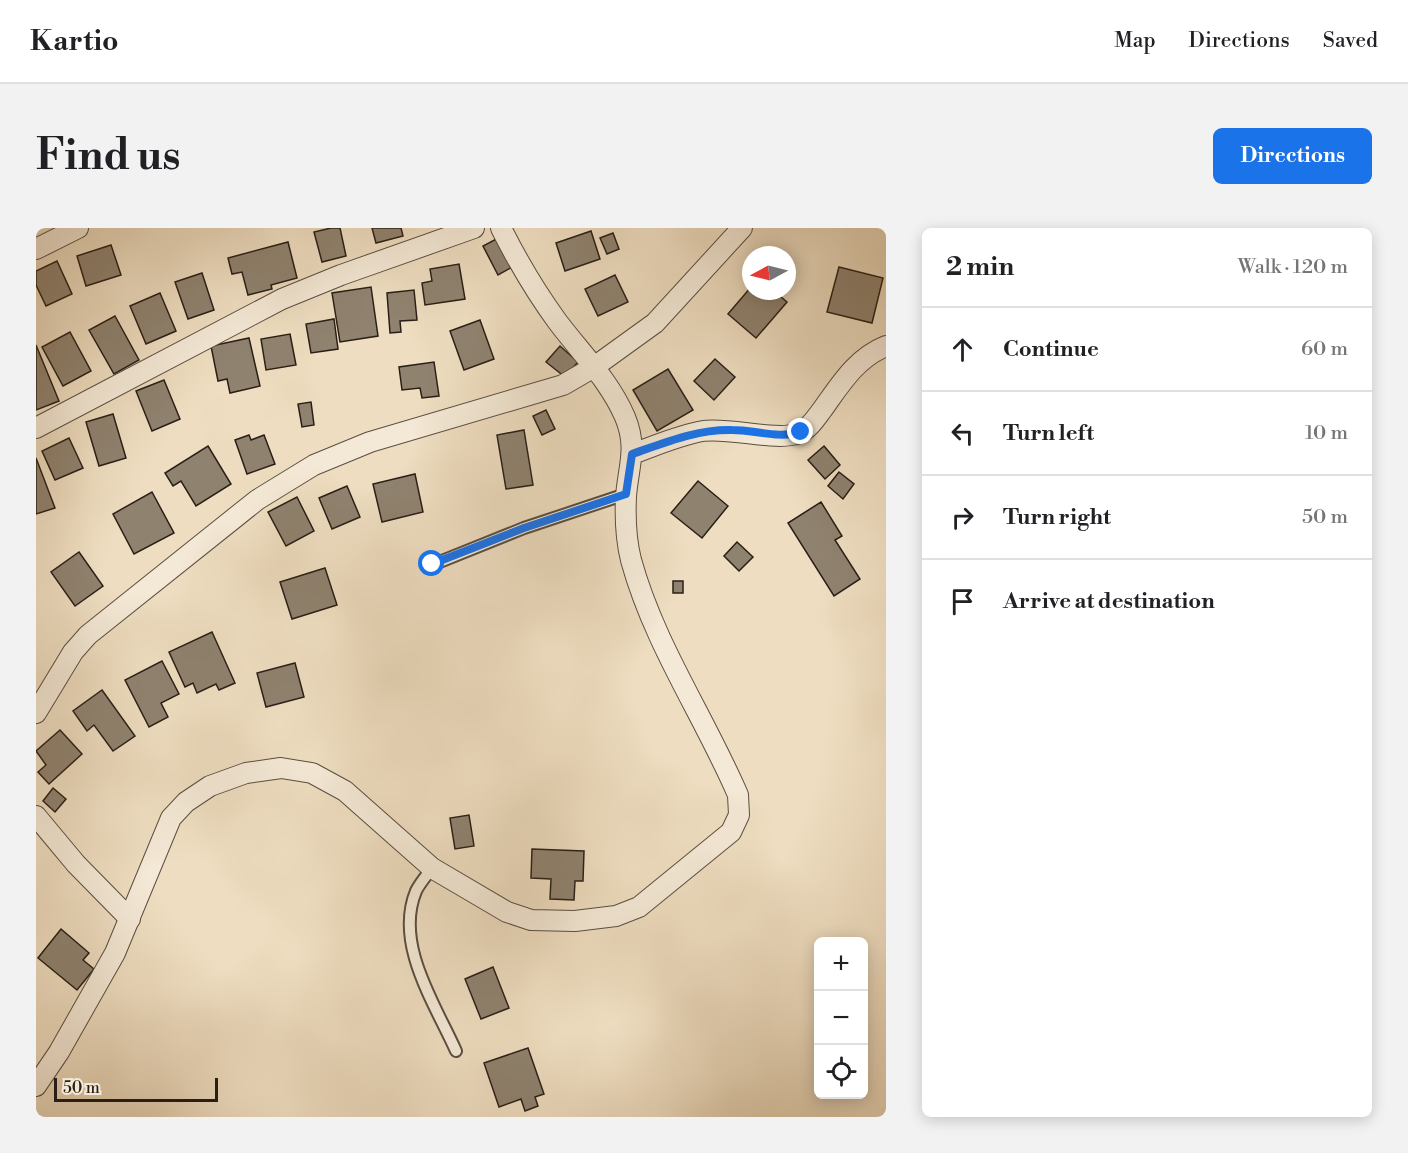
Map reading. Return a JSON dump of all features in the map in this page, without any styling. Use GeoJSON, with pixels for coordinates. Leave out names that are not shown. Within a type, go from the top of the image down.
{"type":"FeatureCollection","features":[{"type":"Feature","properties":{"kind":"street"},"geometry":{"type":"LineString","coordinates":[[36,249],[78,228]]}},
{"type":"Feature","properties":{"kind":"street"},"geometry":{"type":"LineString","coordinates":[[36,428],[282,299],[341,275],[474,228]]}},
{"type":"Feature","properties":{"kind":"street"},"geometry":{"type":"LineString","coordinates":[[36,1086],[91,997],[130,919],[171,818],[186,802],[210,786],[246,773],[281,768],[312,773],[345,791],[432,868],[507,912],[531,920],[575,921],[616,916],[639,906],[731,832],[739,815],[738,795],[644,604],[631,558],[625,526],[632,442],[625,418],[611,390],[557,321],[526,274],[501,228]]}},
{"type":"Feature","properties":{"kind":"street"},"geometry":{"type":"LineString","coordinates":[[36,714],[73,652],[88,635],[267,494],[314,465],[370,442],[563,385],[594,367],[655,323],[742,228]]}},
{"type":"Feature","properties":{"kind":"street"},"geometry":{"type":"LineString","coordinates":[[632,454],[702,431],[733,429],[788,436],[801,432],[813,421],[854,366],[871,351],[886,346]]}},
{"type":"Feature","properties":{"kind":"street"},"geometry":{"type":"LineString","coordinates":[[36,816],[76,864],[130,919]]}},
{"type":"Feature","properties":{"kind":"lane"},"geometry":{"type":"LineString","coordinates":[[432,564],[524,528],[626,494]]}},
{"type":"Feature","properties":{"kind":"lane"},"geometry":{"type":"LineString","coordinates":[[432,868],[416,891],[409,921],[412,951],[456,1051]]}},
{"type":"Feature","properties":{"kind":"building"},"geometry":{"type":"Polygon","coordinates":[[[340,228],[346,256],[322,262],[314,232],[340,228]]]}},
{"type":"Feature","properties":{"kind":"building"},"geometry":{"type":"Polygon","coordinates":[[[372,228],[401,228],[403,236],[376,243],[372,228]]]}},
{"type":"Feature","properties":{"kind":"building"},"geometry":{"type":"Polygon","coordinates":[[[591,231],[600,259],[565,271],[556,243],[591,231]]]}},
{"type":"Feature","properties":{"kind":"building"},"geometry":{"type":"Polygon","coordinates":[[[613,233],[619,249],[607,254],[600,238],[613,233]]]}},
{"type":"Feature","properties":{"kind":"building"},"geometry":{"type":"Polygon","coordinates":[[[500,237],[514,266],[498,275],[483,246],[500,237]]]}},
{"type":"Feature","properties":{"kind":"building"},"geometry":{"type":"Polygon","coordinates":[[[288,242],[297,278],[271,285],[272,289],[248,295],[242,272],[232,274],[228,258],[288,242]]]}},
{"type":"Feature","properties":{"kind":"building"},"geometry":{"type":"Polygon","coordinates":[[[111,245],[121,275],[86,286],[77,256],[111,245]]]}},
{"type":"Feature","properties":{"kind":"building"},"geometry":{"type":"Polygon","coordinates":[[[57,261],[72,294],[46,306],[36,285],[36,271],[57,261]]]}},
{"type":"Feature","properties":{"kind":"building"},"geometry":{"type":"Polygon","coordinates":[[[459,264],[465,299],[425,305],[422,283],[432,281],[430,269],[459,264]]]}},
{"type":"Feature","properties":{"kind":"building"},"geometry":{"type":"Polygon","coordinates":[[[839,267],[883,278],[872,323],[827,312],[839,267]]]}},
{"type":"Feature","properties":{"kind":"building"},"geometry":{"type":"Polygon","coordinates":[[[202,273],[214,310],[188,319],[175,282],[202,273]]]}},
{"type":"Feature","properties":{"kind":"building"},"geometry":{"type":"Polygon","coordinates":[[[615,275],[628,302],[598,316],[585,289],[615,275]]]}},
{"type":"Feature","properties":{"kind":"building"},"geometry":{"type":"Polygon","coordinates":[[[371,287],[378,336],[340,342],[332,293],[371,287]]]}},
{"type":"Feature","properties":{"kind":"building"},"geometry":{"type":"Polygon","coordinates":[[[414,290],[417,320],[400,321],[401,332],[390,333],[387,293],[414,290]]]}},
{"type":"Feature","properties":{"kind":"building"},"geometry":{"type":"Polygon","coordinates":[[[160,293],[176,331],[146,344],[130,306],[160,293]]]}},
{"type":"Feature","properties":{"kind":"building"},"geometry":{"type":"Polygon","coordinates":[[[742,298],[742,300],[785,300],[787,302],[756,338],[728,314],[742,298]]]}},
{"type":"Feature","properties":{"kind":"building"},"geometry":{"type":"Polygon","coordinates":[[[115,316],[139,360],[114,374],[89,330],[115,316]]]}},
{"type":"Feature","properties":{"kind":"building"},"geometry":{"type":"Polygon","coordinates":[[[334,319],[338,349],[311,353],[306,324],[334,319]]]}},
{"type":"Feature","properties":{"kind":"building"},"geometry":{"type":"Polygon","coordinates":[[[480,320],[494,359],[464,370],[450,331],[480,320]]]}},
{"type":"Feature","properties":{"kind":"building"},"geometry":{"type":"Polygon","coordinates":[[[70,332],[91,371],[63,386],[42,347],[70,332]]]}},
{"type":"Feature","properties":{"kind":"building"},"geometry":{"type":"Polygon","coordinates":[[[290,334],[296,365],[266,370],[261,339],[290,334]]]}},
{"type":"Feature","properties":{"kind":"building"},"geometry":{"type":"Polygon","coordinates":[[[249,338],[260,386],[230,393],[227,379],[218,381],[211,346],[249,338]]]}},
{"type":"Feature","properties":{"kind":"building"},"geometry":{"type":"Polygon","coordinates":[[[36,345],[59,401],[36,410],[36,345]]]}},
{"type":"Feature","properties":{"kind":"building"},"geometry":{"type":"Polygon","coordinates":[[[560,346],[578,362],[565,377],[546,362],[560,346]]]}},
{"type":"Feature","properties":{"kind":"building"},"geometry":{"type":"Polygon","coordinates":[[[715,359],[735,377],[714,400],[694,381],[715,359]]]}},
{"type":"Feature","properties":{"kind":"building"},"geometry":{"type":"Polygon","coordinates":[[[434,362],[439,396],[422,398],[420,388],[402,390],[399,367],[434,362]]]}},
{"type":"Feature","properties":{"kind":"building"},"geometry":{"type":"Polygon","coordinates":[[[668,369],[693,410],[657,431],[633,390],[668,369]]]}},
{"type":"Feature","properties":{"kind":"building"},"geometry":{"type":"Polygon","coordinates":[[[164,380],[180,419],[152,431],[136,391],[164,380]]]}},
{"type":"Feature","properties":{"kind":"building"},"geometry":{"type":"Polygon","coordinates":[[[311,402],[314,425],[302,427],[298,404],[311,402]]]}},
{"type":"Feature","properties":{"kind":"building"},"geometry":{"type":"Polygon","coordinates":[[[546,410],[555,429],[542,435],[533,416],[546,410]]]}},
{"type":"Feature","properties":{"kind":"building"},"geometry":{"type":"Polygon","coordinates":[[[113,414],[126,458],[99,466],[86,422],[113,414]]]}},
{"type":"Feature","properties":{"kind":"building"},"geometry":{"type":"Polygon","coordinates":[[[524,430],[533,485],[506,489],[497,435],[524,430]]]}},
{"type":"Feature","properties":{"kind":"building"},"geometry":{"type":"Polygon","coordinates":[[[249,435],[251,440],[264,435],[275,464],[247,474],[235,440],[249,435]]]}},
{"type":"Feature","properties":{"kind":"building"},"geometry":{"type":"Polygon","coordinates":[[[69,438],[83,468],[55,480],[42,451],[69,438]]]}},
{"type":"Feature","properties":{"kind":"building"},"geometry":{"type":"Polygon","coordinates":[[[208,446],[231,484],[196,506],[181,481],[173,486],[165,473],[208,446]]]}},
{"type":"Feature","properties":{"kind":"building"},"geometry":{"type":"Polygon","coordinates":[[[824,446],[840,465],[825,479],[808,460],[824,446]]]}},
{"type":"Feature","properties":{"kind":"building"},"geometry":{"type":"Polygon","coordinates":[[[36,458],[55,508],[36,514],[36,458]]]}},
{"type":"Feature","properties":{"kind":"building"},"geometry":{"type":"Polygon","coordinates":[[[839,472],[854,484],[843,499],[828,486],[839,472]]]}},
{"type":"Feature","properties":{"kind":"building"},"geometry":{"type":"Polygon","coordinates":[[[415,474],[423,512],[382,522],[373,484],[415,474]]]}},
{"type":"Feature","properties":{"kind":"building"},"geometry":{"type":"Polygon","coordinates":[[[698,481],[728,506],[702,538],[671,513],[698,481]]]}},
{"type":"Feature","properties":{"kind":"building"},"geometry":{"type":"Polygon","coordinates":[[[347,486],[360,517],[332,529],[319,498],[347,486]]]}},
{"type":"Feature","properties":{"kind":"building"},"geometry":{"type":"Polygon","coordinates":[[[152,492],[174,533],[134,554],[113,514],[152,492]]]}},
{"type":"Feature","properties":{"kind":"building"},"geometry":{"type":"Polygon","coordinates":[[[297,497],[314,531],[286,546],[268,512],[297,497]]]}},
{"type":"Feature","properties":{"kind":"building"},"geometry":{"type":"Polygon","coordinates":[[[821,502],[842,536],[835,540],[860,579],[834,596],[788,523],[821,502]]]}},
{"type":"Feature","properties":{"kind":"building"},"geometry":{"type":"Polygon","coordinates":[[[737,542],[753,557],[739,571],[724,556],[737,542]]]}},
{"type":"Feature","properties":{"kind":"building"},"geometry":{"type":"Polygon","coordinates":[[[79,552],[103,586],[75,606],[51,572],[79,552]]]}},
{"type":"Feature","properties":{"kind":"building"},"geometry":{"type":"Polygon","coordinates":[[[325,568],[337,605],[292,619],[280,582],[325,568]]]}},
{"type":"Feature","properties":{"kind":"building"},"geometry":{"type":"Polygon","coordinates":[[[673,581],[683,581],[683,593],[673,593],[673,581]]]}},
{"type":"Feature","properties":{"kind":"building"},"geometry":{"type":"Polygon","coordinates":[[[212,632],[235,683],[219,690],[216,684],[197,693],[193,683],[185,687],[169,652],[212,632]]]}},
{"type":"Feature","properties":{"kind":"building"},"geometry":{"type":"Polygon","coordinates":[[[162,661],[179,694],[161,703],[168,717],[149,727],[125,680],[162,661]]]}},
{"type":"Feature","properties":{"kind":"building"},"geometry":{"type":"Polygon","coordinates":[[[295,663],[304,697],[266,707],[257,673],[295,663]]]}},
{"type":"Feature","properties":{"kind":"building"},"geometry":{"type":"Polygon","coordinates":[[[102,690],[135,736],[113,751],[94,725],[87,731],[73,711],[102,690]]]}},
{"type":"Feature","properties":{"kind":"building"},"geometry":{"type":"Polygon","coordinates":[[[60,730],[82,754],[49,784],[38,772],[46,765],[36,751],[60,730]]]}},
{"type":"Feature","properties":{"kind":"building"},"geometry":{"type":"Polygon","coordinates":[[[53,788],[66,799],[55,812],[43,801],[53,788]]]}},
{"type":"Feature","properties":{"kind":"building"},"geometry":{"type":"Polygon","coordinates":[[[469,815],[474,846],[455,849],[450,818],[469,815]]]}},
{"type":"Feature","properties":{"kind":"building"},"geometry":{"type":"Polygon","coordinates":[[[532,849],[584,851],[583,881],[575,881],[574,900],[550,899],[551,879],[531,878],[532,849]]]}},
{"type":"Feature","properties":{"kind":"building"},"geometry":{"type":"Polygon","coordinates":[[[61,929],[89,953],[83,960],[94,969],[77,990],[38,958],[61,929]]]}},
{"type":"Feature","properties":{"kind":"building"},"geometry":{"type":"Polygon","coordinates":[[[493,967],[509,1008],[481,1019],[465,979],[493,967]]]}},
{"type":"Feature","properties":{"kind":"building"},"geometry":{"type":"Polygon","coordinates":[[[528,1048],[544,1094],[535,1097],[538,1106],[525,1111],[521,1099],[499,1107],[484,1063],[528,1048]]]}},
{"type":"Feature","properties":{"kind":"route"},"geometry":{"type":"LineString","coordinates":[[432,564],[524,528],[626,494],[632,467],[632,454],[702,431],[733,429],[788,436],[801,432]]}}]}
